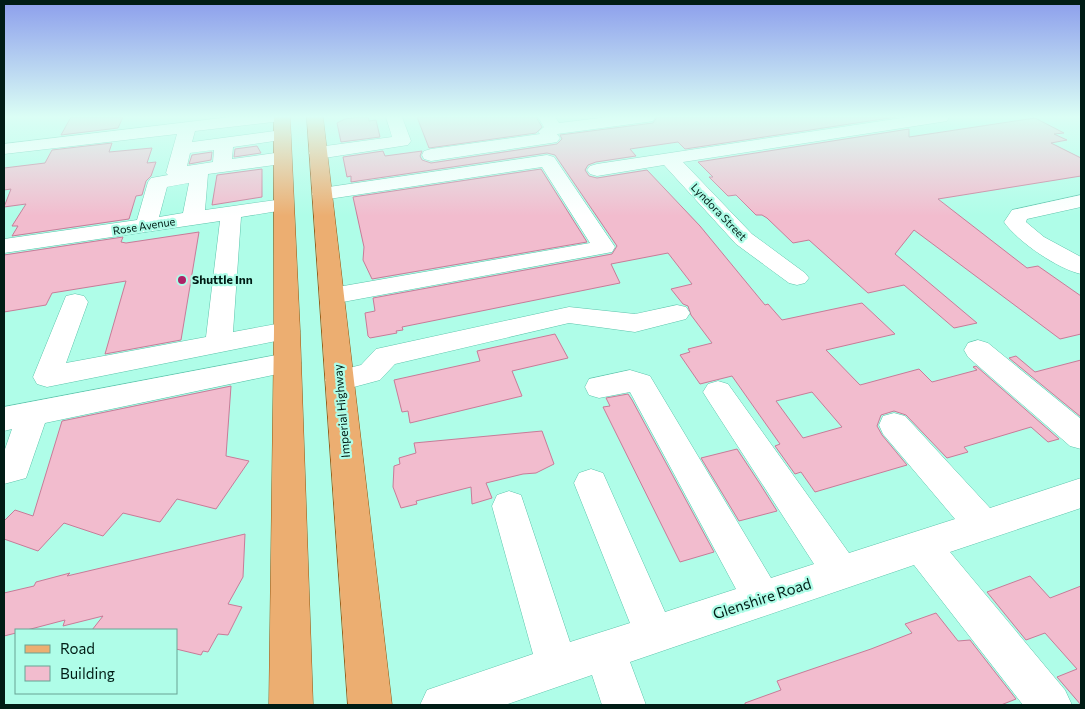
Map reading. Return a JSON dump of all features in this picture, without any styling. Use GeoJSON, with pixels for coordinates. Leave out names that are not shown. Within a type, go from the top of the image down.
{"type":"FeatureCollection","features":[{"type":"Feature","properties":{"kind":"main road"},"geometry":{"type":"LineString","coordinates":[[281,150],[287,347],[291,705]]}},
{"type":"Feature","properties":{"kind":"main road","name":"Imperial Highway"},"geometry":{"type":"LineString","coordinates":[[318,153],[370,705]]}},
{"type":"Feature","properties":{"kind":"street"},"geometry":{"type":"LineString","coordinates":[[182,150],[176,173],[222,167],[250,150]]}},
{"type":"Feature","properties":{"kind":"street"},"geometry":{"type":"LineString","coordinates":[[222,167],[229,150]]}},
{"type":"Feature","properties":{"kind":"street"},"geometry":{"type":"LineString","coordinates":[[318,153],[381,150]]}},
{"type":"Feature","properties":{"kind":"street"},"geometry":{"type":"LineString","coordinates":[[431,155],[466,150]]}},
{"type":"Feature","properties":{"kind":"street"},"geometry":{"type":"LineString","coordinates":[[597,170],[727,150]]}},
{"type":"Feature","properties":{"kind":"street","name":"Lyndora Street"},"geometry":{"type":"LineString","coordinates":[[669,159],[744,239],[798,278]]}},
{"type":"Feature","properties":{"kind":"street"},"geometry":{"type":"LineString","coordinates":[[322,194],[547,161],[604,247],[332,296]]}},
{"type":"Feature","properties":{"kind":"street"},"geometry":{"type":"LineString","coordinates":[[146,226],[158,182],[200,176],[193,218]]}},
{"type":"Feature","properties":{"kind":"street"},"geometry":{"type":"LineString","coordinates":[[1081,201],[1019,214],[1015,222],[1021,231],[1034,240],[1081,267]]}},
{"type":"Feature","properties":{"kind":"street","name":"Rose Avenue"},"geometry":{"type":"LineString","coordinates":[[4,246],[283,205]]}},
{"type":"Feature","properties":{"kind":"street"},"geometry":{"type":"LineString","coordinates":[[219,344],[231,212]]}},
{"type":"Feature","properties":{"kind":"street"},"geometry":{"type":"LineString","coordinates":[[75,302],[47,377],[219,344],[287,347]]}},
{"type":"Feature","properties":{"kind":"street"},"geometry":{"type":"LineString","coordinates":[[339,380],[370,373],[386,356],[569,315],[634,323],[677,313]]}},
{"type":"Feature","properties":{"kind":"street"},"geometry":{"type":"LineString","coordinates":[[4,470],[14,468],[18,416],[182,390],[287,347]]}},
{"type":"Feature","properties":{"kind":"street"},"geometry":{"type":"LineString","coordinates":[[978,350],[1081,437]]}},
{"type":"Feature","properties":{"kind":"street"},"geometry":{"type":"LineString","coordinates":[[599,388],[630,381],[640,384],[762,599]]}},
{"type":"Feature","properties":{"kind":"street"},"geometry":{"type":"LineString","coordinates":[[718,392],[841,573]]}},
{"type":"Feature","properties":{"kind":"street"},"geometry":{"type":"LineString","coordinates":[[894,425],[983,525]]}},
{"type":"Feature","properties":{"kind":"street"},"geometry":{"type":"LineString","coordinates":[[590,483],[655,635]]}},
{"type":"Feature","properties":{"kind":"street","name":"Glenshire Road"},"geometry":{"type":"LineString","coordinates":[[442,705],[1081,493]]}},
{"type":"Feature","properties":{"kind":"street"},"geometry":{"type":"LineString","coordinates":[[509,506],[557,668]]}},
{"type":"Feature","properties":{"kind":"street"},"geometry":{"type":"LineString","coordinates":[[922,546],[1050,705]]}},
{"type":"Feature","properties":{"kind":"street"},"geometry":{"type":"LineString","coordinates":[[605,651],[624,705]]}},
{"type":"Feature","properties":{"kind":"building"},"geometry":{"type":"Polygon","coordinates":[[[52,150],[110,150],[109,152],[151,150],[147,163],[156,162],[151,176],[146,181],[142,195],[136,196],[129,219],[12,236],[18,226],[12,226],[26,204],[4,207],[11,189],[4,190],[4,168],[45,163],[52,150]]]}},
{"type":"Feature","properties":{"kind":"building"},"geometry":{"type":"Polygon","coordinates":[[[235,150],[259,150],[261,153],[234,157],[235,150]]]}},
{"type":"Feature","properties":{"kind":"building"},"geometry":{"type":"Polygon","coordinates":[[[517,150],[631,150],[636,156],[596,162],[588,165],[585,170],[589,176],[597,178],[647,170],[700,226],[765,305],[768,304],[782,320],[862,303],[895,334],[826,350],[860,385],[919,369],[932,382],[977,370],[973,367],[976,366],[1059,439],[1048,442],[1031,427],[964,447],[968,452],[947,458],[906,415],[894,411],[881,415],[877,426],[882,435],[907,465],[815,492],[801,472],[795,474],[775,446],[780,444],[732,376],[700,384],[680,355],[690,352],[688,349],[712,343],[691,315],[688,306],[683,304],[671,289],[692,284],[668,253],[611,264],[620,283],[402,327],[403,330],[396,331],[397,333],[370,338],[368,336],[365,313],[375,311],[373,298],[612,254],[617,246],[555,155],[547,153],[351,182],[351,176],[347,177],[343,157],[383,151],[385,156],[422,151],[420,156],[422,160],[431,163],[517,150]],[[812,392],[776,401],[803,438],[842,427],[812,392]]]}},
{"type":"Feature","properties":{"kind":"building"},"geometry":{"type":"Polygon","coordinates":[[[774,150],[1065,150],[1081,158],[1081,176],[938,199],[1027,268],[1038,266],[1081,296],[1081,334],[1060,339],[914,230],[895,254],[977,323],[954,328],[904,285],[868,293],[809,240],[793,243],[767,218],[762,215],[756,215],[736,195],[728,196],[709,177],[713,177],[698,162],[774,150]]]}},
{"type":"Feature","properties":{"kind":"building"},"geometry":{"type":"Polygon","coordinates":[[[212,152],[211,160],[189,164],[192,155],[212,152]]]}},
{"type":"Feature","properties":{"kind":"building"},"geometry":{"type":"Polygon","coordinates":[[[262,169],[262,197],[212,205],[217,175],[262,169]]]}},
{"type":"Feature","properties":{"kind":"building"},"geometry":{"type":"Polygon","coordinates":[[[541,169],[587,242],[372,279],[363,260],[364,247],[353,197],[541,169]]]}},
{"type":"Feature","properties":{"kind":"building"},"geometry":{"type":"Polygon","coordinates":[[[199,232],[181,340],[105,354],[126,281],[52,293],[46,305],[4,312],[4,255],[123,237],[121,242],[126,243],[199,232]]]}},
{"type":"Feature","properties":{"kind":"building"},"geometry":{"type":"Polygon","coordinates":[[[555,334],[568,358],[512,371],[522,396],[410,423],[408,411],[402,412],[394,380],[480,361],[477,351],[555,334]]]}},
{"type":"Feature","properties":{"kind":"building"},"geometry":{"type":"Polygon","coordinates":[[[1016,356],[1035,372],[1081,360],[1081,417],[1009,358],[1016,356]]]}},
{"type":"Feature","properties":{"kind":"building"},"geometry":{"type":"Polygon","coordinates":[[[231,386],[226,456],[249,461],[216,509],[177,499],[160,522],[123,513],[103,536],[64,523],[38,551],[4,539],[4,521],[15,510],[33,516],[62,421],[231,386]]]}},
{"type":"Feature","properties":{"kind":"building"},"geometry":{"type":"Polygon","coordinates":[[[628,394],[714,552],[680,562],[603,407],[610,406],[606,398],[628,394]]]}},
{"type":"Feature","properties":{"kind":"building"},"geometry":{"type":"Polygon","coordinates":[[[542,431],[554,464],[536,473],[523,474],[486,483],[492,498],[472,504],[471,487],[416,501],[417,504],[401,508],[393,487],[394,466],[400,464],[399,458],[416,453],[414,443],[542,431]]]}},
{"type":"Feature","properties":{"kind":"building"},"geometry":{"type":"Polygon","coordinates":[[[737,449],[777,511],[739,521],[701,458],[737,449]]]}},
{"type":"Feature","properties":{"kind":"building"},"geometry":{"type":"Polygon","coordinates":[[[245,534],[243,577],[228,604],[242,607],[228,635],[218,634],[208,652],[203,651],[201,655],[178,649],[178,629],[93,629],[103,616],[63,626],[65,620],[31,629],[15,629],[15,633],[4,636],[4,593],[34,586],[36,582],[70,573],[67,576],[245,534]]]}},
{"type":"Feature","properties":{"kind":"building"},"geometry":{"type":"Polygon","coordinates":[[[1030,576],[1050,598],[1081,586],[1081,705],[1057,677],[1077,669],[1045,633],[1026,640],[987,592],[1030,576]]]}},
{"type":"Feature","properties":{"kind":"building"},"geometry":{"type":"Polygon","coordinates":[[[936,613],[958,641],[970,640],[1016,699],[1001,705],[745,705],[745,703],[781,690],[777,681],[912,633],[905,624],[936,613]]]}},
{"type":"Feature","properties":{"kind":"place","name":"Shuttle Inn"},"geometry":{"type":"Point","coordinates":[182,280]}}]}
